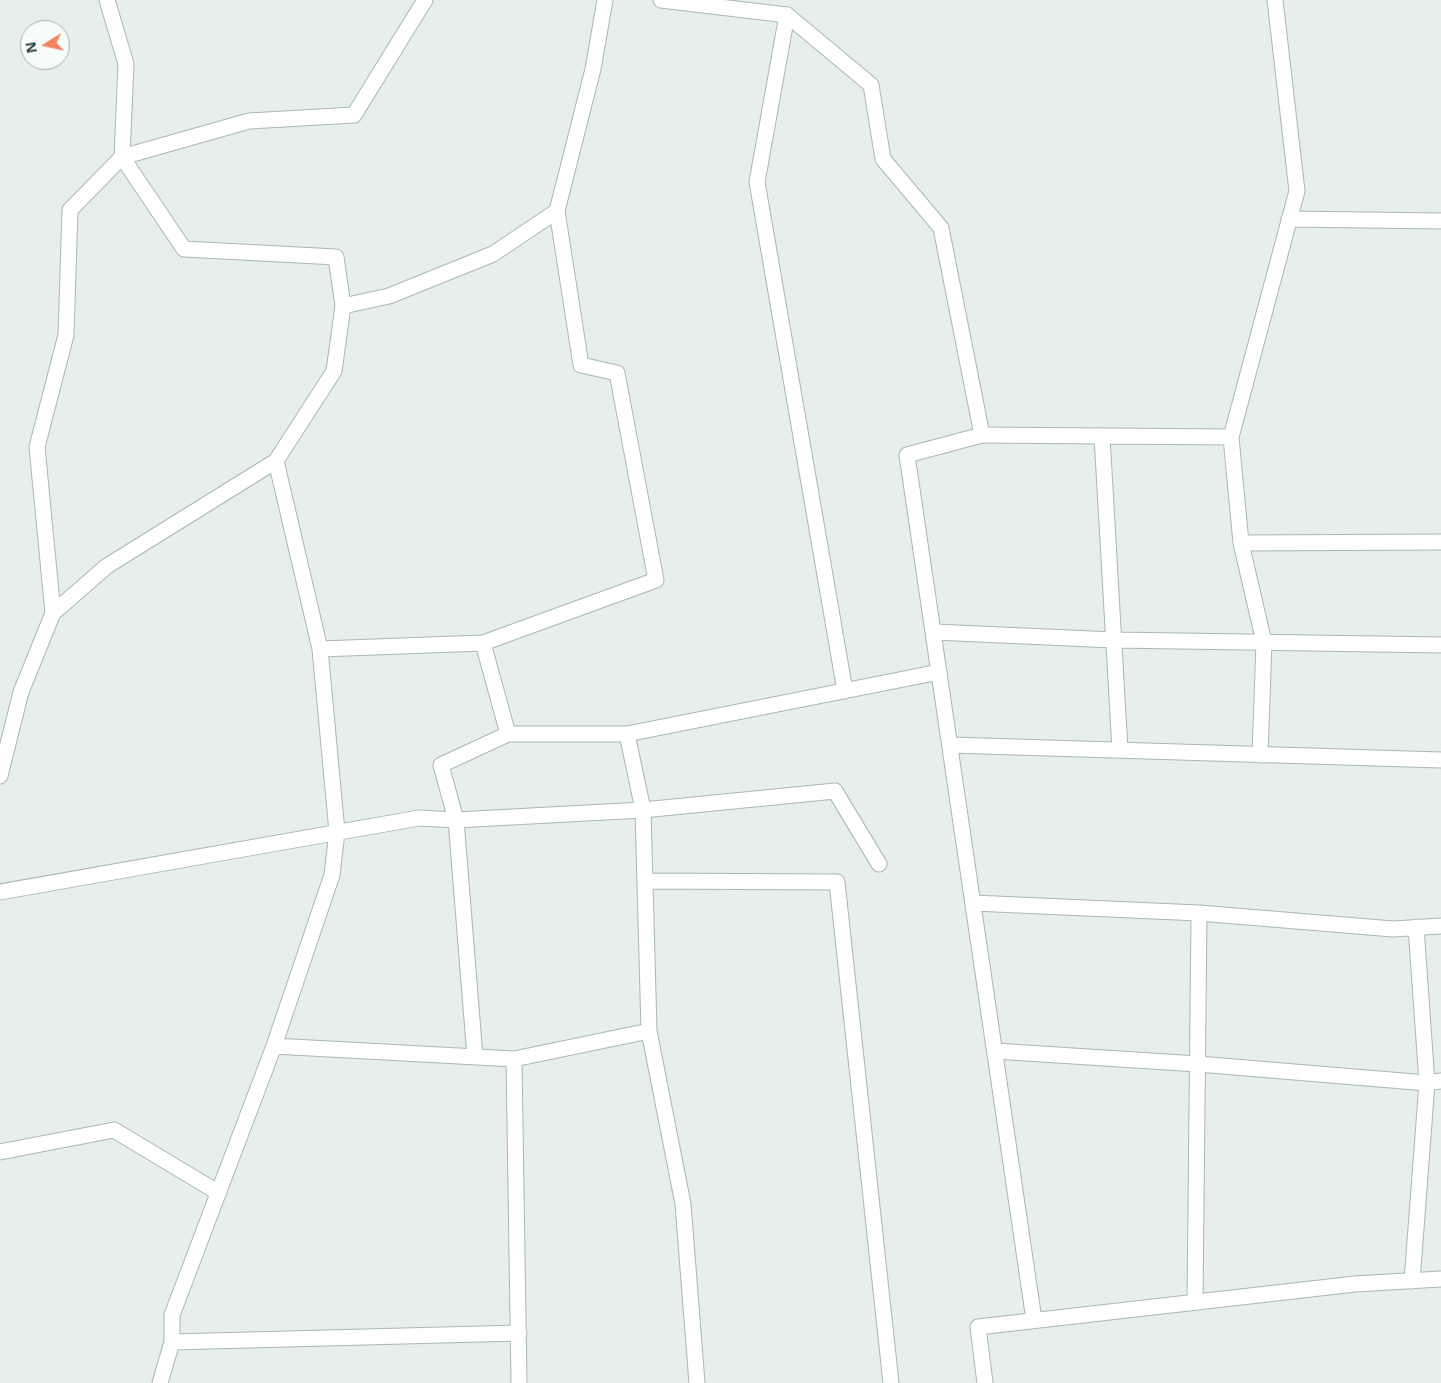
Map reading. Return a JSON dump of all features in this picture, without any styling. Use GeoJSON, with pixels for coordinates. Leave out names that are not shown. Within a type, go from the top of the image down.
{"type":"FeatureCollection","features":[{"type":"Feature","properties":{"kind":"street"},"geometry":{"type":"LineString","coordinates":[[0,776],[21,692],[53,613],[107,566],[276,462],[334,371],[343,306],[336,257],[184,249],[122,157],[126,64],[107,0]]}},
{"type":"Feature","properties":{"kind":"street"},"geometry":{"type":"LineString","coordinates":[[53,613],[37,447],[66,336],[70,210],[122,157],[249,121],[354,115],[425,0]]}},
{"type":"Feature","properties":{"kind":"street"},"geometry":{"type":"LineString","coordinates":[[320,649],[483,643],[656,580],[617,373],[581,365],[557,211],[593,69],[605,0]]}},
{"type":"Feature","properties":{"kind":"street"},"geometry":{"type":"LineString","coordinates":[[661,0],[787,15],[871,85],[883,158],[941,228],[982,435]]}},
{"type":"Feature","properties":{"kind":"street"},"geometry":{"type":"LineString","coordinates":[[1260,755],[1264,642],[1241,543],[1231,437],[1297,190],[1275,0]]}},
{"type":"Feature","properties":{"kind":"street"},"geometry":{"type":"LineString","coordinates":[[787,15],[757,182],[845,691]]}},
{"type":"Feature","properties":{"kind":"street"},"geometry":{"type":"LineString","coordinates":[[343,306],[389,296],[493,254],[557,211]]}},
{"type":"Feature","properties":{"kind":"street"},"geometry":{"type":"LineString","coordinates":[[1289,218],[1441,221]]}},
{"type":"Feature","properties":{"kind":"street"},"geometry":{"type":"LineString","coordinates":[[1034,1320],[907,455],[982,435],[1231,437]]}},
{"type":"Feature","properties":{"kind":"street"},"geometry":{"type":"LineString","coordinates":[[1102,436],[1120,750]]}},
{"type":"Feature","properties":{"kind":"street"},"geometry":{"type":"LineString","coordinates":[[160,1383],[172,1342],[172,1315],[274,1046],[332,875],[337,832],[320,649],[276,462]]}},
{"type":"Feature","properties":{"kind":"street"},"geometry":{"type":"LineString","coordinates":[[1241,543],[1441,542]]}},
{"type":"Feature","properties":{"kind":"street"},"geometry":{"type":"LineString","coordinates":[[934,632],[1114,640],[1441,645]]}},
{"type":"Feature","properties":{"kind":"street"},"geometry":{"type":"LineString","coordinates":[[483,643],[508,734]]}},
{"type":"Feature","properties":{"kind":"street"},"geometry":{"type":"LineString","coordinates":[[475,1057],[456,820],[441,765],[508,734],[627,734],[939,672]]}},
{"type":"Feature","properties":{"kind":"street"},"geometry":{"type":"LineString","coordinates":[[627,734],[643,810],[649,1031],[683,1204],[698,1383]]}},
{"type":"Feature","properties":{"kind":"street"},"geometry":{"type":"LineString","coordinates":[[950,745],[1441,760]]}},
{"type":"Feature","properties":{"kind":"street"},"geometry":{"type":"LineString","coordinates":[[0,892],[419,818],[456,820],[643,810],[835,791],[879,864]]}},
{"type":"Feature","properties":{"kind":"street"},"geometry":{"type":"LineString","coordinates":[[645,881],[837,882],[891,1383]]}},
{"type":"Feature","properties":{"kind":"street"},"geometry":{"type":"LineString","coordinates":[[973,903],[1199,913],[1394,929],[1441,926]]}},
{"type":"Feature","properties":{"kind":"street"},"geometry":{"type":"LineString","coordinates":[[1196,1302],[1199,913]]}},
{"type":"Feature","properties":{"kind":"street"},"geometry":{"type":"LineString","coordinates":[[1412,1281],[1434,1082],[1416,927]]}},
{"type":"Feature","properties":{"kind":"street"},"geometry":{"type":"LineString","coordinates":[[274,1046],[514,1059],[649,1031]]}},
{"type":"Feature","properties":{"kind":"street"},"geometry":{"type":"LineString","coordinates":[[995,1051],[1434,1082]]}},
{"type":"Feature","properties":{"kind":"street"},"geometry":{"type":"LineString","coordinates":[[514,1059],[519,1383]]}},
{"type":"Feature","properties":{"kind":"street"},"geometry":{"type":"LineString","coordinates":[[0,1152],[114,1130],[219,1193]]}},
{"type":"Feature","properties":{"kind":"street"},"geometry":{"type":"LineString","coordinates":[[985,1383],[978,1327],[1355,1284],[1441,1279]]}},
{"type":"Feature","properties":{"kind":"street"},"geometry":{"type":"LineString","coordinates":[[172,1342],[518,1333]]}}]}
